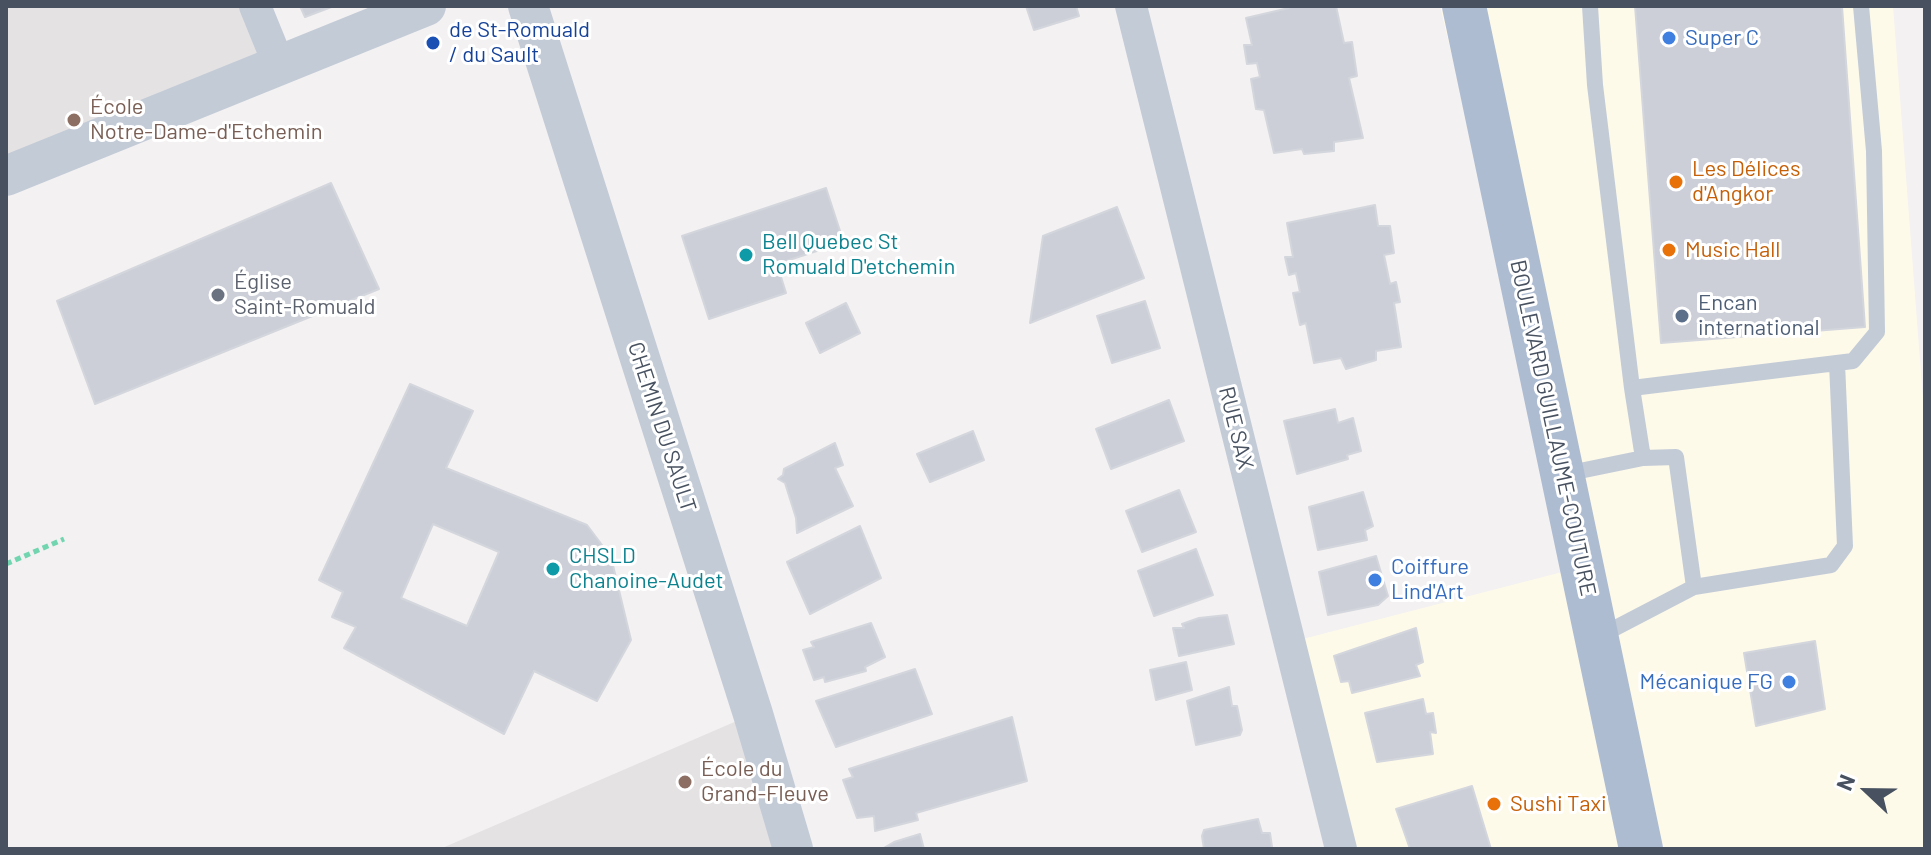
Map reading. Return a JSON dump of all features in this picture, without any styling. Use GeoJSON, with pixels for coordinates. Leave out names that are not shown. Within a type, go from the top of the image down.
{"type":"FeatureCollection","features":[{"type":"Feature","properties":{"kind":"main road","name":"BOULEVARD GUILLAUME-COUTURE"},"geometry":{"type":"LineString","coordinates":[[1464,6],[1641,849]]}},
{"type":"Feature","properties":{"kind":"street"},"geometry":{"type":"LineString","coordinates":[[255,6],[279,65]]}},
{"type":"Feature","properties":{"kind":"street"},"geometry":{"type":"LineString","coordinates":[[6,176],[426,6]]}},
{"type":"Feature","properties":{"kind":"street","name":"CHEMIN DU SAULT"},"geometry":{"type":"LineString","coordinates":[[528,6],[793,849]]}},
{"type":"Feature","properties":{"kind":"street","name":"RUE SAX"},"geometry":{"type":"LineString","coordinates":[[1131,6],[1341,849]]}},
{"type":"Feature","properties":{"kind":"lane"},"geometry":{"type":"LineString","coordinates":[[1590,6],[1595,85],[1643,458]]}},
{"type":"Feature","properties":{"kind":"lane"},"geometry":{"type":"LineString","coordinates":[[1632,388],[1853,361],[1877,332],[1874,151],[1861,6]]}},
{"type":"Feature","properties":{"kind":"lane"},"geometry":{"type":"LineString","coordinates":[[1597,638],[1694,587],[1831,565],[1845,546],[1837,363]]}},
{"type":"Feature","properties":{"kind":"lane"},"geometry":{"type":"LineString","coordinates":[[1562,474],[1643,458],[1676,457],[1694,587]]}},
{"type":"Feature","properties":{"kind":"path"},"geometry":{"type":"LineString","coordinates":[[6,564],[64,539]]}},
{"type":"Feature","properties":{"kind":"shaded area","name":"École Notre-Dame-d'Etchemin"},"geometry":{"type":"Polygon","coordinates":[[[6,6],[255,6],[279,65],[6,176],[6,6]]]}},
{"type":"Feature","properties":{"kind":"shaded area"},"geometry":{"type":"Polygon","coordinates":[[[1440,6],[1893,6],[1925,426],[1925,849],[1351,849],[1295,641],[1574,569],[1440,6]]]}},
{"type":"Feature","properties":{"kind":"shaded area","name":"École du Grand-Fleuve"},"geometry":{"type":"Polygon","coordinates":[[[753,714],[793,849],[440,849],[753,714]]]}},
{"type":"Feature","properties":{"kind":"building"},"geometry":{"type":"Polygon","coordinates":[[[300,6],[334,6],[305,17],[300,6]]]}},
{"type":"Feature","properties":{"kind":"building"},"geometry":{"type":"Polygon","coordinates":[[[1026,6],[1076,6],[1079,16],[1034,30],[1026,6]]]}},
{"type":"Feature","properties":{"kind":"building"},"geometry":{"type":"Polygon","coordinates":[[[1289,6],[1336,6],[1344,43],[1352,42],[1357,76],[1349,78],[1363,138],[1334,142],[1334,151],[1304,154],[1302,149],[1274,153],[1264,110],[1256,109],[1251,79],[1260,77],[1257,63],[1247,64],[1244,45],[1252,45],[1246,18],[1289,6]]]}},
{"type":"Feature","properties":{"kind":"building"},"geometry":{"type":"Polygon","coordinates":[[[1635,6],[1842,6],[1865,327],[1661,343],[1635,6]]]}},
{"type":"Feature","properties":{"kind":"building","name":"Église Saint-Romuald"},"geometry":{"type":"Polygon","coordinates":[[[331,183],[379,289],[95,404],[57,301],[331,183]]]}},
{"type":"Feature","properties":{"kind":"building","name":"Bell Quebec St Romuald D'etchemin"},"geometry":{"type":"Polygon","coordinates":[[[826,188],[842,237],[832,246],[777,264],[786,293],[709,319],[682,236],[826,188]]]}},
{"type":"Feature","properties":{"kind":"building"},"geometry":{"type":"Polygon","coordinates":[[[1375,205],[1378,226],[1390,226],[1394,253],[1384,255],[1390,284],[1396,282],[1400,302],[1394,303],[1401,347],[1376,351],[1376,360],[1346,369],[1341,358],[1314,363],[1306,323],[1300,325],[1293,293],[1300,292],[1296,273],[1289,275],[1285,257],[1293,257],[1287,223],[1375,205]]]}},
{"type":"Feature","properties":{"kind":"building"},"geometry":{"type":"Polygon","coordinates":[[[1117,207],[1144,278],[1030,323],[1043,236],[1117,207]]]}},
{"type":"Feature","properties":{"kind":"building"},"geometry":{"type":"Polygon","coordinates":[[[1145,301],[1160,348],[1112,363],[1097,316],[1145,301]]]}},
{"type":"Feature","properties":{"kind":"building"},"geometry":{"type":"Polygon","coordinates":[[[846,303],[860,333],[820,353],[806,323],[846,303]]]}},
{"type":"Feature","properties":{"kind":"building","name":"CHSLD Chanoine-Audet"},"geometry":{"type":"Polygon","coordinates":[[[410,384],[473,411],[446,468],[587,525],[611,557],[631,640],[597,701],[534,671],[504,734],[344,648],[356,627],[332,617],[343,592],[319,580],[410,384]],[[433,524],[401,598],[467,626],[499,552],[433,524]]]}},
{"type":"Feature","properties":{"kind":"building"},"geometry":{"type":"Polygon","coordinates":[[[1169,400],[1184,441],[1111,469],[1096,429],[1169,400]]]}},
{"type":"Feature","properties":{"kind":"building"},"geometry":{"type":"Polygon","coordinates":[[[1335,409],[1338,423],[1353,418],[1361,451],[1347,455],[1348,459],[1297,474],[1284,421],[1335,409]]]}},
{"type":"Feature","properties":{"kind":"building"},"geometry":{"type":"Polygon","coordinates":[[[973,431],[984,460],[930,482],[917,454],[973,431]]]}},
{"type":"Feature","properties":{"kind":"building"},"geometry":{"type":"Polygon","coordinates":[[[835,443],[843,465],[835,468],[853,506],[797,533],[796,518],[785,483],[778,479],[784,469],[835,443]]]}},
{"type":"Feature","properties":{"kind":"building"},"geometry":{"type":"Polygon","coordinates":[[[1179,490],[1196,532],[1142,552],[1126,511],[1179,490]]]}},
{"type":"Feature","properties":{"kind":"building"},"geometry":{"type":"Polygon","coordinates":[[[1363,492],[1373,526],[1365,530],[1367,540],[1318,550],[1309,507],[1363,492]]]}},
{"type":"Feature","properties":{"kind":"building"},"geometry":{"type":"Polygon","coordinates":[[[860,526],[881,578],[810,614],[787,562],[860,526]]]}},
{"type":"Feature","properties":{"kind":"building"},"geometry":{"type":"Polygon","coordinates":[[[1196,549],[1213,595],[1154,616],[1138,571],[1196,549]]]}},
{"type":"Feature","properties":{"kind":"building"},"geometry":{"type":"Polygon","coordinates":[[[1376,556],[1388,596],[1378,605],[1328,615],[1319,572],[1376,556]]]}},
{"type":"Feature","properties":{"kind":"building"},"geometry":{"type":"Polygon","coordinates":[[[1227,615],[1234,644],[1179,656],[1173,628],[1184,628],[1182,624],[1199,618],[1227,615]]]}},
{"type":"Feature","properties":{"kind":"building"},"geometry":{"type":"Polygon","coordinates":[[[871,623],[885,657],[865,667],[866,671],[825,682],[824,677],[814,680],[803,650],[814,647],[811,642],[871,623]]]}},
{"type":"Feature","properties":{"kind":"building"},"geometry":{"type":"Polygon","coordinates":[[[1416,628],[1423,662],[1416,665],[1420,676],[1352,693],[1349,681],[1341,682],[1334,656],[1416,628]]]}},
{"type":"Feature","properties":{"kind":"building"},"geometry":{"type":"Polygon","coordinates":[[[1815,641],[1825,709],[1756,726],[1744,653],[1815,641]]]}},
{"type":"Feature","properties":{"kind":"building"},"geometry":{"type":"Polygon","coordinates":[[[1186,662],[1192,690],[1156,700],[1150,670],[1186,662]]]}},
{"type":"Feature","properties":{"kind":"building"},"geometry":{"type":"Polygon","coordinates":[[[915,669],[932,714],[836,747],[816,701],[915,669]]]}},
{"type":"Feature","properties":{"kind":"building"},"geometry":{"type":"Polygon","coordinates":[[[1229,687],[1232,706],[1237,706],[1242,730],[1240,735],[1196,745],[1187,701],[1229,687]]]}},
{"type":"Feature","properties":{"kind":"building"},"geometry":{"type":"Polygon","coordinates":[[[1423,699],[1426,714],[1433,713],[1436,733],[1430,732],[1433,754],[1377,762],[1365,713],[1423,699]]]}},
{"type":"Feature","properties":{"kind":"building"},"geometry":{"type":"Polygon","coordinates":[[[1012,717],[1027,781],[916,813],[918,820],[875,831],[874,816],[857,818],[843,780],[853,777],[849,769],[1012,717]]]}},
{"type":"Feature","properties":{"kind":"building"},"geometry":{"type":"Polygon","coordinates":[[[1472,786],[1491,849],[1410,849],[1396,809],[1472,786]]]}},
{"type":"Feature","properties":{"kind":"building"},"geometry":{"type":"Polygon","coordinates":[[[1258,819],[1262,833],[1270,833],[1272,847],[1204,849],[1204,830],[1258,819]]]}},
{"type":"Feature","properties":{"kind":"building"},"geometry":{"type":"Polygon","coordinates":[[[920,834],[924,849],[882,849],[894,842],[920,834]]]}},
{"type":"Feature","properties":{"kind":"place","name":"Super C"},"geometry":{"type":"Point","coordinates":[1669,38]}},
{"type":"Feature","properties":{"kind":"place","name":"de St-Romuald / du Sault"},"geometry":{"type":"Point","coordinates":[433,43]}},
{"type":"Feature","properties":{"kind":"place","name":"École Notre-Dame-d'Etchemin"},"geometry":{"type":"Point","coordinates":[74,120]}},
{"type":"Feature","properties":{"kind":"place","name":"Les Délices d'Angkor"},"geometry":{"type":"Point","coordinates":[1676,182]}},
{"type":"Feature","properties":{"kind":"place","name":"Music Hall"},"geometry":{"type":"Point","coordinates":[1669,250]}},
{"type":"Feature","properties":{"kind":"place","name":"Bell Quebec St Romuald D'etchemin"},"geometry":{"type":"Point","coordinates":[746,255]}},
{"type":"Feature","properties":{"kind":"place","name":"Église Saint-Romuald"},"geometry":{"type":"Point","coordinates":[218,295]}},
{"type":"Feature","properties":{"kind":"place","name":"Encan international"},"geometry":{"type":"Point","coordinates":[1682,316]}},
{"type":"Feature","properties":{"kind":"place","name":"CHSLD Chanoine-Audet"},"geometry":{"type":"Point","coordinates":[553,569]}},
{"type":"Feature","properties":{"kind":"place","name":"Coiffure Lind'Art"},"geometry":{"type":"Point","coordinates":[1375,580]}},
{"type":"Feature","properties":{"kind":"place","name":"Mécanique FG"},"geometry":{"type":"Point","coordinates":[1789,682]}},
{"type":"Feature","properties":{"kind":"place","name":"École du Grand-Fleuve"},"geometry":{"type":"Point","coordinates":[685,782]}},
{"type":"Feature","properties":{"kind":"place","name":"Sushi Taxi"},"geometry":{"type":"Point","coordinates":[1494,804]}}]}
